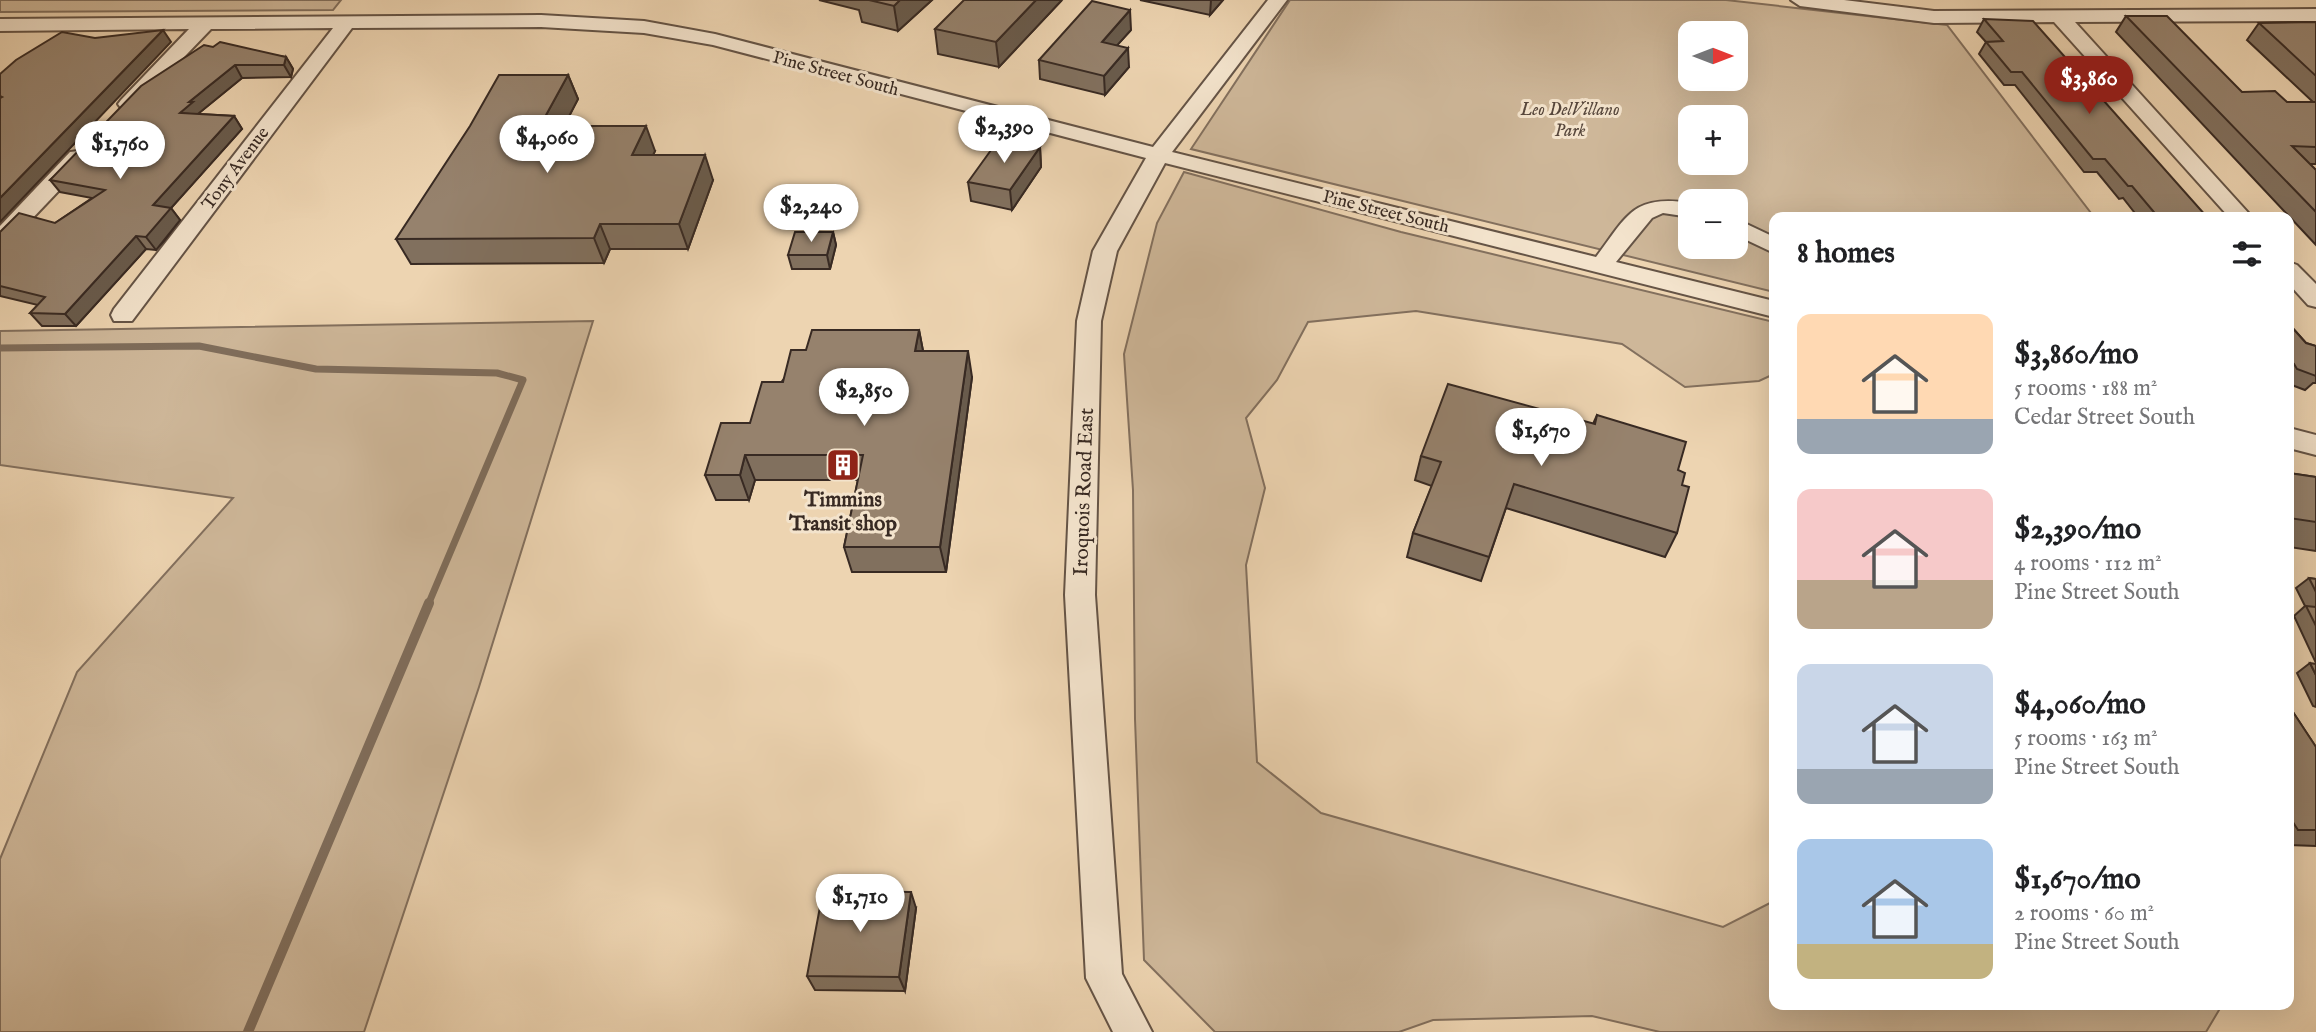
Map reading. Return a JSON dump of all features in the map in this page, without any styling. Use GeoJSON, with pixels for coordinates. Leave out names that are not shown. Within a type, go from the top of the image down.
{"type":"FeatureCollection","features":[{"type":"Feature","properties":{"kind":"street","name":"Iroquois Road East"},"geometry":{"type":"LineString","coordinates":[[1133,1032],[1104,978],[1080,595],[1089,321],[1105,251],[1160,154],[1278,0]]}},
{"type":"Feature","properties":{"kind":"street"},"geometry":{"type":"LineString","coordinates":[[1800,0],[1934,17],[2316,15]]}},
{"type":"Feature","properties":{"kind":"street"},"geometry":{"type":"LineString","coordinates":[[2060,17],[2236,212]]}},
{"type":"Feature","properties":{"kind":"street","name":"Tony Avenue"},"geometry":{"type":"LineString","coordinates":[[123,314],[348,21]]}},
{"type":"Feature","properties":{"kind":"street","name":"Pine Street South"},"geometry":{"type":"LineString","coordinates":[[0,25],[541,21],[644,27],[715,40],[879,85],[1769,308]]}},
{"type":"Feature","properties":{"kind":"street"},"geometry":{"type":"LineString","coordinates":[[112,121],[206,23]]}},
{"type":"Feature","properties":{"kind":"street"},"geometry":{"type":"LineString","coordinates":[[46,41],[64,25]]}},
{"type":"Feature","properties":{"kind":"street"},"geometry":{"type":"LineString","coordinates":[[0,239],[93,141]]}},
{"type":"Feature","properties":{"kind":"street"},"geometry":{"type":"LineString","coordinates":[[1601,266],[1619,245],[1627,229],[1643,216],[1661,206],[1678,208]]}},
{"type":"Feature","properties":{"kind":"street"},"geometry":{"type":"LineString","coordinates":[[1748,232],[1769,243]]}},
{"type":"Feature","properties":{"kind":"street"},"geometry":{"type":"LineString","coordinates":[[2294,275],[2316,299]]}},
{"type":"Feature","properties":{"kind":"street"},"geometry":{"type":"LineString","coordinates":[[2294,439],[2316,445]]}},
{"type":"Feature","properties":{"kind":"green space"},"geometry":{"type":"Polygon","coordinates":[[[0,0],[341,0],[333,10],[0,12],[0,0]]]}},
{"type":"Feature","properties":{"kind":"green space","name":"Leo DelVillano Park"},"geometry":{"type":"Polygon","coordinates":[[[1290,0],[1726,0],[1947,25],[2090,212],[1769,212],[1769,291],[1191,149],[1290,0]]]}},
{"type":"Feature","properties":{"kind":"green space"},"geometry":{"type":"Polygon","coordinates":[[[1184,172],[1401,232],[1769,321],[1769,376],[1759,381],[1685,387],[1622,344],[1416,311],[1308,322],[1277,380],[1246,418],[1265,488],[1246,565],[1257,762],[1321,813],[1723,927],[1769,904],[1769,1010],[2219,1010],[2206,1032],[1660,1032],[1592,1016],[1433,1020],[1399,1032],[1215,1032],[1144,960],[1135,719],[1133,490],[1124,354],[1157,223],[1184,172]]]}},
{"type":"Feature","properties":{"kind":"green space"},"geometry":{"type":"Polygon","coordinates":[[[593,321],[479,687],[364,1032],[0,1032],[0,859],[77,672],[233,498],[0,465],[0,331],[593,321]]]}},
{"type":"Feature","properties":{"kind":"building"},"geometry":{"type":"Polygon","coordinates":[[[869,0],[900,0],[894,6],[869,0]]]}},
{"type":"Feature","properties":{"kind":"building"},"geometry":{"type":"Polygon","coordinates":[[[964,0],[1036,0],[996,42],[935,29],[964,0]]]}},
{"type":"Feature","properties":{"kind":"building"},"geometry":{"type":"Polygon","coordinates":[[[1092,1],[1130,10],[1102,42],[1128,48],[1104,76],[1039,60],[1092,1]]]}},
{"type":"Feature","properties":{"kind":"building"},"geometry":{"type":"Polygon","coordinates":[[[2126,16],[2167,16],[2242,92],[2275,91],[2287,102],[2316,102],[2316,147],[2292,146],[2316,170],[2316,212],[2126,16]]]}},
{"type":"Feature","properties":{"kind":"building"},"geometry":{"type":"Polygon","coordinates":[[[1984,19],[2033,21],[2203,212],[2154,212],[2105,159],[2093,159],[2022,72],[2011,72],[1986,42],[2003,41],[1984,19]]]}},
{"type":"Feature","properties":{"kind":"building"},"geometry":{"type":"Polygon","coordinates":[[[2316,22],[2316,76],[2259,23],[2316,22]]]}},
{"type":"Feature","properties":{"kind":"building"},"geometry":{"type":"Polygon","coordinates":[[[163,30],[0,198],[0,74],[16,60],[62,32],[95,38],[163,30]]]}},
{"type":"Feature","properties":{"kind":"building"},"geometry":{"type":"Polygon","coordinates":[[[220,42],[286,57],[284,65],[235,65],[189,102],[193,102],[180,113],[234,116],[153,205],[171,208],[146,237],[136,236],[65,314],[30,313],[45,297],[0,286],[0,232],[19,213],[55,223],[105,190],[50,180],[141,86],[204,45],[213,47],[220,42]]]}},
{"type":"Feature","properties":{"kind":"building"},"geometry":{"type":"Polygon","coordinates":[[[499,75],[568,75],[540,126],[646,126],[632,155],[705,155],[679,224],[600,224],[594,238],[396,239],[470,126],[499,75]]]}},
{"type":"Feature","properties":{"kind":"building"},"geometry":{"type":"Polygon","coordinates":[[[999,139],[1040,147],[1010,190],[968,182],[999,139]]]}},
{"type":"Feature","properties":{"kind":"building"},"geometry":{"type":"Polygon","coordinates":[[[795,232],[833,232],[827,255],[788,255],[795,232]]]}},
{"type":"Feature","properties":{"kind":"building","name":"Timmins Transit shop"},"geometry":{"type":"Polygon","coordinates":[[[812,330],[919,330],[915,351],[968,351],[940,547],[844,547],[863,455],[745,455],[740,475],[705,475],[721,423],[750,423],[762,382],[783,382],[791,350],[806,350],[812,330]]]}},
{"type":"Feature","properties":{"kind":"building"},"geometry":{"type":"Polygon","coordinates":[[[2294,330],[2306,343],[2316,346],[2316,376],[2297,369],[2294,364],[2294,330]]]}},
{"type":"Feature","properties":{"kind":"building"},"geometry":{"type":"Polygon","coordinates":[[[1448,384],[1595,424],[1597,415],[1686,442],[1678,470],[1685,473],[1682,485],[1689,487],[1677,533],[1514,484],[1489,557],[1413,533],[1441,462],[1421,456],[1448,384]]]}},
{"type":"Feature","properties":{"kind":"building"},"geometry":{"type":"Polygon","coordinates":[[[2294,474],[2316,477],[2316,522],[2294,519],[2294,474]]]}},
{"type":"Feature","properties":{"kind":"building"},"geometry":{"type":"Polygon","coordinates":[[[2309,578],[2316,579],[2316,592],[2309,578]]]}},
{"type":"Feature","properties":{"kind":"building"},"geometry":{"type":"Polygon","coordinates":[[[2306,606],[2316,607],[2316,626],[2306,606]]]}},
{"type":"Feature","properties":{"kind":"building"},"geometry":{"type":"Polygon","coordinates":[[[2310,663],[2316,664],[2316,675],[2310,663]]]}},
{"type":"Feature","properties":{"kind":"building"},"geometry":{"type":"Polygon","coordinates":[[[2294,714],[2316,747],[2316,830],[2298,830],[2294,824],[2294,714]]]}},
{"type":"Feature","properties":{"kind":"building"},"geometry":{"type":"Polygon","coordinates":[[[823,891],[911,892],[899,977],[807,976],[823,891]]]}},
{"type":"Feature","properties":{"kind":"waterway"},"geometry":{"type":"LineString","coordinates":[[0,348],[199,346],[316,369],[497,373],[523,380],[428,605]]}},
{"type":"Feature","properties":{"kind":"waterway"},"geometry":{"type":"LineString","coordinates":[[248,1032],[429,603]]}},
{"type":"Feature","properties":{"kind":"place","name":"Timmins Transit shop"},"geometry":{"type":"Point","coordinates":[843,465]}}]}
